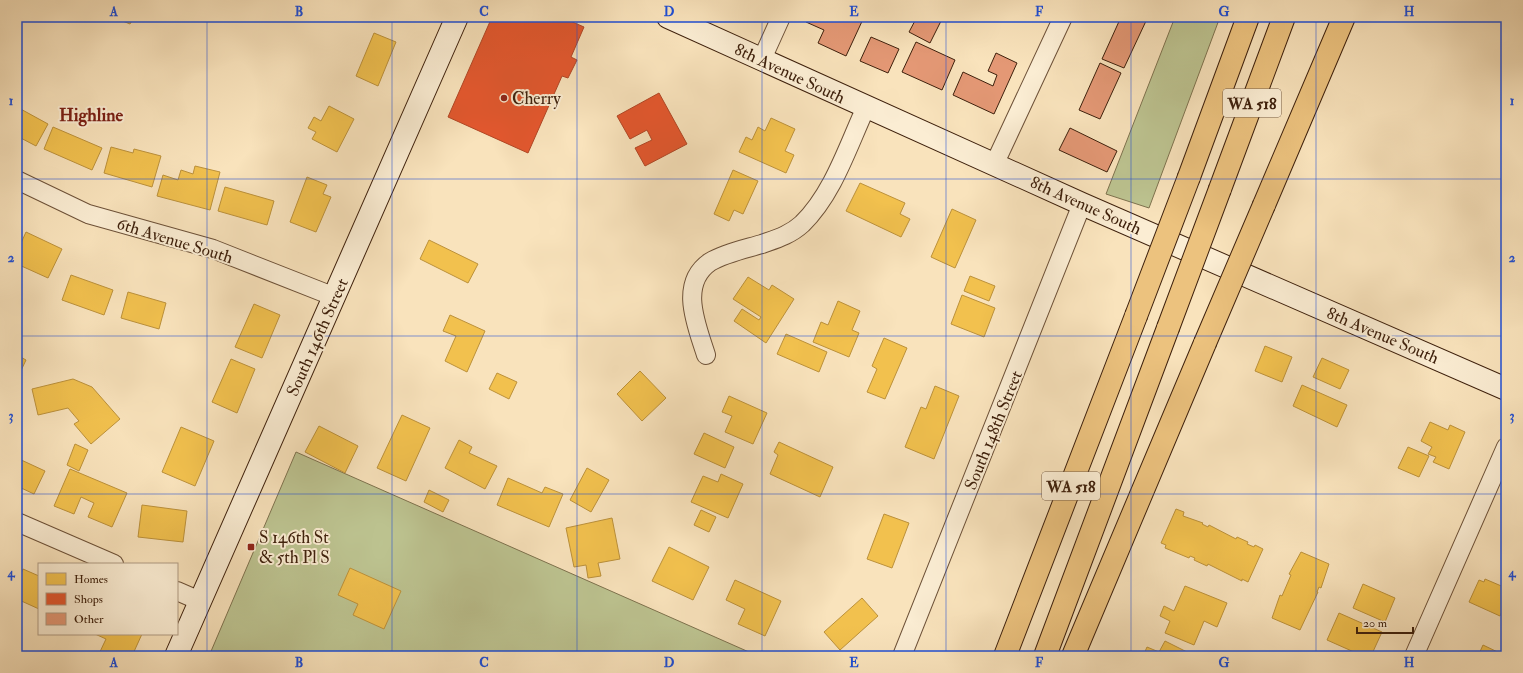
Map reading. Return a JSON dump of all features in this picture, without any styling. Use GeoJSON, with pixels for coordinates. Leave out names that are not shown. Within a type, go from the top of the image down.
{"type":"FeatureCollection","features":[{"type":"Feature","properties":{"kind":"highway","name":"WA 518"},"geometry":{"type":"LineString","coordinates":[[1005,656],[1136,316],[1248,17]]}},
{"type":"Feature","properties":{"kind":"highway","name":"WA 518"},"geometry":{"type":"LineString","coordinates":[[1045,656],[1284,17]]}},
{"type":"Feature","properties":{"kind":"highway"},"geometry":{"type":"LineString","coordinates":[[1073,656],[1344,17]]}},
{"type":"Feature","properties":{"kind":"street","name":"South 146th Street"},"geometry":{"type":"LineString","coordinates":[[176,656],[457,17]]}},
{"type":"Feature","properties":{"kind":"street","name":"8th Avenue South"},"geometry":{"type":"LineString","coordinates":[[668,17],[1082,204],[1506,388]]}},
{"type":"Feature","properties":{"kind":"street"},"geometry":{"type":"LineString","coordinates":[[762,59],[781,17]]}},
{"type":"Feature","properties":{"kind":"street"},"geometry":{"type":"LineString","coordinates":[[994,165],[1063,17]]}},
{"type":"Feature","properties":{"kind":"street"},"geometry":{"type":"LineString","coordinates":[[706,355],[692,311],[694,285],[700,273],[710,262],[789,234],[802,224],[818,205],[833,179],[866,107]]}},
{"type":"Feature","properties":{"kind":"street","name":"6th Avenue South"},"geometry":{"type":"LineString","coordinates":[[17,180],[88,214],[213,249],[335,297]]}},
{"type":"Feature","properties":{"kind":"street","name":"South 148th Street"},"geometry":{"type":"LineString","coordinates":[[902,656],[1082,204]]}},
{"type":"Feature","properties":{"kind":"street"},"geometry":{"type":"LineString","coordinates":[[1414,656],[1506,447]]}},
{"type":"Feature","properties":{"kind":"street"},"geometry":{"type":"LineString","coordinates":[[17,522],[112,563]]}},
{"type":"Feature","properties":{"kind":"street"},"geometry":{"type":"LineString","coordinates":[[178,591],[200,601]]}},
{"type":"Feature","properties":{"kind":"green space"},"geometry":{"type":"Polygon","coordinates":[[[1175,17],[1220,17],[1149,208],[1106,194],[1175,17]]]}},
{"type":"Feature","properties":{"kind":"green space"},"geometry":{"type":"Polygon","coordinates":[[[296,452],[758,656],[209,656],[296,452]]]}},
{"type":"Feature","properties":{"kind":"building: Homes"},"geometry":{"type":"Polygon","coordinates":[[[113,17],[134,17],[130,24],[113,17]]]}},
{"type":"Feature","properties":{"kind":"building: Homes"},"geometry":{"type":"Polygon","coordinates":[[[374,33],[396,42],[378,86],[356,76],[374,33]]]}},
{"type":"Feature","properties":{"kind":"building: Homes"},"geometry":{"type":"Polygon","coordinates":[[[329,106],[354,119],[337,152],[312,139],[316,132],[308,128],[314,117],[321,121],[329,106]]]}},
{"type":"Feature","properties":{"kind":"building: Homes"},"geometry":{"type":"Polygon","coordinates":[[[17,107],[48,124],[36,146],[17,136],[17,107]]]}},
{"type":"Feature","properties":{"kind":"building: Homes"},"geometry":{"type":"Polygon","coordinates":[[[771,118],[795,129],[785,151],[794,155],[786,173],[739,152],[746,137],[752,140],[758,127],[765,131],[771,118]]]}},
{"type":"Feature","properties":{"kind":"building: Homes"},"geometry":{"type":"Polygon","coordinates":[[[53,127],[102,148],[92,170],[44,149],[53,127]]]}},
{"type":"Feature","properties":{"kind":"building: Homes"},"geometry":{"type":"Polygon","coordinates":[[[111,147],[133,153],[134,149],[161,156],[152,187],[104,173],[111,147]]]}},
{"type":"Feature","properties":{"kind":"building: Homes"},"geometry":{"type":"Polygon","coordinates":[[[195,166],[220,172],[210,210],[157,196],[163,175],[178,180],[181,170],[193,174],[195,166]]]}},
{"type":"Feature","properties":{"kind":"building: Homes"},"geometry":{"type":"Polygon","coordinates":[[[733,170],[758,181],[743,214],[734,210],[729,221],[714,214],[733,170]]]}},
{"type":"Feature","properties":{"kind":"building: Homes"},"geometry":{"type":"Polygon","coordinates":[[[307,177],[327,185],[323,194],[331,197],[316,232],[290,222],[307,177]]]}},
{"type":"Feature","properties":{"kind":"building: Homes"},"geometry":{"type":"Polygon","coordinates":[[[860,183],[905,203],[900,214],[910,219],[901,237],[846,211],[860,183]]]}},
{"type":"Feature","properties":{"kind":"building: Homes"},"geometry":{"type":"Polygon","coordinates":[[[225,187],[274,201],[267,225],[218,211],[225,187]]]}},
{"type":"Feature","properties":{"kind":"building: Homes"},"geometry":{"type":"Polygon","coordinates":[[[952,209],[976,220],[955,268],[931,257],[952,209]]]}},
{"type":"Feature","properties":{"kind":"building: Homes"},"geometry":{"type":"Polygon","coordinates":[[[26,232],[62,249],[48,278],[17,264],[17,252],[26,232]]]}},
{"type":"Feature","properties":{"kind":"building: Homes"},"geometry":{"type":"Polygon","coordinates":[[[429,240],[478,264],[468,283],[420,259],[429,240]]]}},
{"type":"Feature","properties":{"kind":"building: Homes"},"geometry":{"type":"Polygon","coordinates":[[[71,275],[113,290],[104,315],[62,300],[71,275]]]}},
{"type":"Feature","properties":{"kind":"building: Homes"},"geometry":{"type":"Polygon","coordinates":[[[970,276],[995,286],[989,301],[964,291],[970,276]]]}},
{"type":"Feature","properties":{"kind":"building: Homes"},"geometry":{"type":"Polygon","coordinates":[[[748,277],[769,290],[772,285],[794,299],[766,343],[734,321],[742,309],[759,320],[761,317],[733,299],[748,277]]]}},
{"type":"Feature","properties":{"kind":"building: Homes"},"geometry":{"type":"Polygon","coordinates":[[[128,292],[166,303],[159,329],[121,318],[128,292]]]}},
{"type":"Feature","properties":{"kind":"building: Homes"},"geometry":{"type":"Polygon","coordinates":[[[962,295],[995,308],[984,337],[951,324],[962,295]]]}},
{"type":"Feature","properties":{"kind":"building: Homes"},"geometry":{"type":"Polygon","coordinates":[[[838,301],[860,311],[852,330],[859,333],[849,357],[813,342],[821,322],[828,325],[838,301]]]}},
{"type":"Feature","properties":{"kind":"building: Homes"},"geometry":{"type":"Polygon","coordinates":[[[254,304],[280,315],[262,358],[235,347],[254,304]]]}},
{"type":"Feature","properties":{"kind":"building: Homes"},"geometry":{"type":"Polygon","coordinates":[[[450,315],[485,331],[467,372],[445,361],[456,336],[443,331],[450,315]]]}},
{"type":"Feature","properties":{"kind":"building: Homes"},"geometry":{"type":"Polygon","coordinates":[[[786,334],[827,352],[819,372],[777,354],[786,334]]]}},
{"type":"Feature","properties":{"kind":"building: Homes"},"geometry":{"type":"Polygon","coordinates":[[[884,338],[907,348],[885,399],[867,392],[877,369],[872,366],[884,338]]]}},
{"type":"Feature","properties":{"kind":"building: Homes"},"geometry":{"type":"Polygon","coordinates":[[[1265,346],[1292,357],[1282,382],[1255,371],[1265,346]]]}},
{"type":"Feature","properties":{"kind":"building: Homes"},"geometry":{"type":"Polygon","coordinates":[[[17,355],[26,360],[17,379],[17,355]]]}},
{"type":"Feature","properties":{"kind":"building: Homes"},"geometry":{"type":"Polygon","coordinates":[[[1322,358],[1349,370],[1340,389],[1313,377],[1322,358]]]}},
{"type":"Feature","properties":{"kind":"building: Homes"},"geometry":{"type":"Polygon","coordinates":[[[231,359],[255,369],[237,413],[212,402],[231,359]]]}},
{"type":"Feature","properties":{"kind":"building: Homes"},"geometry":{"type":"Polygon","coordinates":[[[640,371],[666,398],[642,421],[617,394],[640,371]]]}},
{"type":"Feature","properties":{"kind":"building: Homes"},"geometry":{"type":"Polygon","coordinates":[[[497,373],[517,382],[509,399],[489,389],[497,373]]]}},
{"type":"Feature","properties":{"kind":"building: Homes"},"geometry":{"type":"Polygon","coordinates":[[[73,379],[92,387],[120,419],[91,444],[74,424],[79,421],[68,408],[38,415],[32,389],[73,379]]]}},
{"type":"Feature","properties":{"kind":"building: Homes"},"geometry":{"type":"Polygon","coordinates":[[[1302,385],[1347,405],[1337,427],[1293,406],[1302,385]]]}},
{"type":"Feature","properties":{"kind":"building: Homes"},"geometry":{"type":"Polygon","coordinates":[[[935,386],[959,396],[934,459],[905,447],[921,407],[926,409],[935,386]]]}},
{"type":"Feature","properties":{"kind":"building: Homes"},"geometry":{"type":"Polygon","coordinates":[[[729,396],[767,413],[753,444],[725,432],[732,416],[722,412],[729,396]]]}},
{"type":"Feature","properties":{"kind":"building: Homes"},"geometry":{"type":"Polygon","coordinates":[[[402,415],[430,428],[406,481],[377,468],[402,415]]]}},
{"type":"Feature","properties":{"kind":"building: Homes"},"geometry":{"type":"Polygon","coordinates":[[[1430,422],[1448,430],[1450,425],[1465,432],[1449,469],[1433,462],[1436,457],[1428,454],[1432,447],[1421,441],[1430,422]]]}},
{"type":"Feature","properties":{"kind":"building: Homes"},"geometry":{"type":"Polygon","coordinates":[[[319,426],[358,446],[345,473],[305,452],[319,426]]]}},
{"type":"Feature","properties":{"kind":"building: Homes"},"geometry":{"type":"Polygon","coordinates":[[[181,427],[214,441],[195,486],[162,472],[181,427]]]}},
{"type":"Feature","properties":{"kind":"building: Homes"},"geometry":{"type":"Polygon","coordinates":[[[704,433],[734,447],[725,468],[694,454],[704,433]]]}},
{"type":"Feature","properties":{"kind":"building: Homes"},"geometry":{"type":"Polygon","coordinates":[[[459,440],[472,447],[469,453],[497,466],[485,489],[445,468],[459,440]]]}},
{"type":"Feature","properties":{"kind":"building: Homes"},"geometry":{"type":"Polygon","coordinates":[[[779,442],[833,467],[820,497],[770,474],[778,455],[774,452],[779,442]]]}},
{"type":"Feature","properties":{"kind":"building: Homes"},"geometry":{"type":"Polygon","coordinates":[[[75,444],[88,450],[79,471],[67,465],[75,444]]]}},
{"type":"Feature","properties":{"kind":"building: Homes"},"geometry":{"type":"Polygon","coordinates":[[[1408,447],[1429,456],[1419,477],[1398,468],[1408,447]]]}},
{"type":"Feature","properties":{"kind":"building: Homes"},"geometry":{"type":"Polygon","coordinates":[[[17,458],[45,471],[34,494],[17,486],[17,458]]]}},
{"type":"Feature","properties":{"kind":"building: Homes"},"geometry":{"type":"Polygon","coordinates":[[[587,468],[609,480],[591,512],[570,500],[587,468]]]}},
{"type":"Feature","properties":{"kind":"building: Homes"},"geometry":{"type":"Polygon","coordinates":[[[70,469],[127,493],[112,527],[88,517],[94,503],[81,497],[74,514],[54,506],[70,469]]]}},
{"type":"Feature","properties":{"kind":"building: Homes"},"geometry":{"type":"Polygon","coordinates":[[[721,474],[743,484],[728,518],[691,502],[703,476],[718,482],[721,474]]]}},
{"type":"Feature","properties":{"kind":"building: Homes"},"geometry":{"type":"Polygon","coordinates":[[[508,478],[542,493],[545,487],[563,494],[549,527],[497,505],[508,478]]]}},
{"type":"Feature","properties":{"kind":"building: Homes"},"geometry":{"type":"Polygon","coordinates":[[[429,490],[449,500],[443,512],[424,502],[429,490]]]}},
{"type":"Feature","properties":{"kind":"building: Homes"},"geometry":{"type":"Polygon","coordinates":[[[142,505],[187,511],[183,542],[138,537],[142,505]]]}},
{"type":"Feature","properties":{"kind":"building: Homes"},"geometry":{"type":"Polygon","coordinates":[[[1176,509],[1184,512],[1183,516],[1203,523],[1202,524],[1208,527],[1209,525],[1236,539],[1237,537],[1248,542],[1247,544],[1254,547],[1255,545],[1263,549],[1248,582],[1242,579],[1242,581],[1208,564],[1207,566],[1194,560],[1195,558],[1190,556],[1189,558],[1165,548],[1166,545],[1161,543],[1176,509]]]}},
{"type":"Feature","properties":{"kind":"building: Homes"},"geometry":{"type":"Polygon","coordinates":[[[701,510],[716,517],[709,532],[694,525],[701,510]]]}},
{"type":"Feature","properties":{"kind":"building: Homes"},"geometry":{"type":"Polygon","coordinates":[[[884,514],[909,523],[892,568],[867,559],[884,514]]]}},
{"type":"Feature","properties":{"kind":"building: Homes"},"geometry":{"type":"Polygon","coordinates":[[[612,518],[620,559],[598,563],[601,576],[588,578],[586,565],[574,567],[566,528],[612,518]]]}},
{"type":"Feature","properties":{"kind":"building: Homes"},"geometry":{"type":"Polygon","coordinates":[[[669,547],[709,567],[693,600],[652,581],[669,547]]]}},
{"type":"Feature","properties":{"kind":"building: Homes"},"geometry":{"type":"Polygon","coordinates":[[[1301,552],[1329,564],[1321,588],[1319,587],[1300,630],[1272,618],[1280,595],[1282,596],[1291,575],[1289,574],[1301,552]]]}},
{"type":"Feature","properties":{"kind":"building: Homes"},"geometry":{"type":"Polygon","coordinates":[[[350,568],[401,591],[384,629],[353,615],[358,604],[338,595],[350,568]]]}},
{"type":"Feature","properties":{"kind":"building: Homes"},"geometry":{"type":"Polygon","coordinates":[[[23,569],[38,576],[38,609],[17,599],[17,583],[23,569]]]}},
{"type":"Feature","properties":{"kind":"building: Homes"},"geometry":{"type":"Polygon","coordinates":[[[1485,579],[1506,588],[1506,603],[1500,616],[1469,602],[1479,580],[1484,582],[1485,579]]]}},
{"type":"Feature","properties":{"kind":"building: Homes"},"geometry":{"type":"Polygon","coordinates":[[[735,580],[781,601],[765,636],[738,624],[745,609],[726,600],[735,580]]]}},
{"type":"Feature","properties":{"kind":"building: Homes"},"geometry":{"type":"Polygon","coordinates":[[[1363,584],[1395,598],[1385,622],[1353,608],[1363,584]]]}},
{"type":"Feature","properties":{"kind":"building: Homes"},"geometry":{"type":"Polygon","coordinates":[[[1185,586],[1227,603],[1217,627],[1204,621],[1194,645],[1165,633],[1170,621],[1160,616],[1164,606],[1174,611],[1185,586]]]}},
{"type":"Feature","properties":{"kind":"building: Homes"},"geometry":{"type":"Polygon","coordinates":[[[862,598],[878,616],[840,650],[824,632],[862,598]]]}},
{"type":"Feature","properties":{"kind":"building: Homes"},"geometry":{"type":"Polygon","coordinates":[[[1339,613],[1382,632],[1371,656],[1363,656],[1327,640],[1339,613]]]}},
{"type":"Feature","properties":{"kind":"building: Homes"},"geometry":{"type":"Polygon","coordinates":[[[97,635],[142,635],[132,656],[98,656],[106,639],[97,635]]]}},
{"type":"Feature","properties":{"kind":"building: Homes"},"geometry":{"type":"Polygon","coordinates":[[[1165,641],[1187,652],[1185,656],[1143,656],[1147,647],[1159,652],[1165,641]]]}},
{"type":"Feature","properties":{"kind":"building: Homes"},"geometry":{"type":"Polygon","coordinates":[[[1483,645],[1506,656],[1478,656],[1483,645]]]}},
{"type":"Feature","properties":{"kind":"building: Shops","name":"Cherry"},"geometry":{"type":"Polygon","coordinates":[[[492,17],[561,17],[584,27],[571,57],[577,60],[568,78],[562,76],[528,153],[448,117],[492,17]]]}},
{"type":"Feature","properties":{"kind":"building: Shops"},"geometry":{"type":"Polygon","coordinates":[[[659,93],[687,144],[645,166],[635,148],[652,140],[647,130],[630,139],[617,116],[659,93]]]}},
{"type":"Feature","properties":{"kind":"building: Other"},"geometry":{"type":"Polygon","coordinates":[[[808,17],[864,17],[846,56],[818,43],[824,30],[806,22],[808,17]]]}},
{"type":"Feature","properties":{"kind":"building: Other"},"geometry":{"type":"Polygon","coordinates":[[[917,17],[943,17],[930,43],[909,32],[917,17]]]}},
{"type":"Feature","properties":{"kind":"building: Other"},"geometry":{"type":"Polygon","coordinates":[[[1121,17],[1137,17],[1146,21],[1124,68],[1102,59],[1121,17]]]}},
{"type":"Feature","properties":{"kind":"building: Other"},"geometry":{"type":"Polygon","coordinates":[[[871,37],[899,49],[888,73],[860,61],[871,37]]]}},
{"type":"Feature","properties":{"kind":"building: Other"},"geometry":{"type":"Polygon","coordinates":[[[916,42],[955,60],[942,90],[902,72],[916,42]]]}},
{"type":"Feature","properties":{"kind":"building: Other"},"geometry":{"type":"Polygon","coordinates":[[[996,53],[1017,63],[994,114],[953,95],[963,72],[993,86],[997,75],[988,71],[996,53]]]}},
{"type":"Feature","properties":{"kind":"building: Other"},"geometry":{"type":"Polygon","coordinates":[[[1100,63],[1121,73],[1100,119],[1079,110],[1100,63]]]}},
{"type":"Feature","properties":{"kind":"building: Other"},"geometry":{"type":"Polygon","coordinates":[[[1070,128],[1117,151],[1107,172],[1059,150],[1070,128]]]}},
{"type":"Feature","properties":{"kind":"place","name":"Cherry"},"geometry":{"type":"Point","coordinates":[504,98]}},
{"type":"Feature","properties":{"kind":"place","name":"S 146th St & 5th Pl S"},"geometry":{"type":"Point","coordinates":[251,547]}},
{"type":"Feature","properties":{"kind":"district","name":"Highline"},"geometry":{"type":"Point","coordinates":[91,115]}}]}
